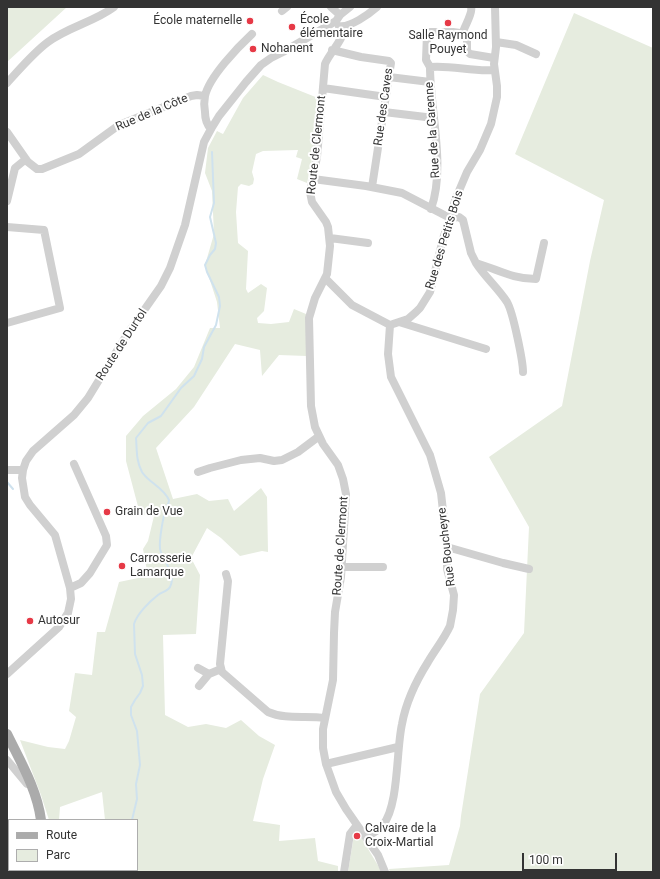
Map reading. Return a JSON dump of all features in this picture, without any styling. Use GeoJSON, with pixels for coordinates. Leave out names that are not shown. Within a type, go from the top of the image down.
{"type":"FeatureCollection","features":[{"type":"Feature","properties":{"kind":"main road"},"geometry":{"type":"LineString","coordinates":[[7,734],[38,803],[41,819]]}},
{"type":"Feature","properties":{"kind":"street"},"geometry":{"type":"LineString","coordinates":[[7,83],[49,41],[114,7]]}},
{"type":"Feature","properties":{"kind":"street"},"geometry":{"type":"LineString","coordinates":[[331,7],[338,18],[338,26],[344,27],[366,16],[377,7]]}},
{"type":"Feature","properties":{"kind":"street","name":"Route de Durtol"},"geometry":{"type":"LineString","coordinates":[[7,674],[64,621],[71,599],[70,588],[55,535],[30,505],[25,496],[23,487],[23,470],[26,461],[33,451],[74,415],[88,398],[126,336],[161,286],[170,268],[185,225],[200,156],[204,142],[211,129],[246,82],[262,65],[271,58],[338,18],[350,7]]}},
{"type":"Feature","properties":{"kind":"street"},"geometry":{"type":"LineString","coordinates":[[463,32],[471,13],[471,7]]}},
{"type":"Feature","properties":{"kind":"street","name":"Rue des Petits Bois"},"geometry":{"type":"LineString","coordinates":[[390,325],[408,319],[420,308],[430,292],[443,239],[456,198],[491,124],[497,97],[497,86],[494,70],[496,42],[495,7]]}},
{"type":"Feature","properties":{"kind":"street","name":"Route de Clermont"},"geometry":{"type":"LineString","coordinates":[[344,27],[343,34],[332,50],[325,64],[318,156],[310,192],[311,198],[326,222],[330,238],[329,262],[325,278],[311,310],[309,324],[311,406],[314,427],[318,437],[338,465],[345,486],[346,500],[341,568],[335,619],[333,680],[323,739],[326,764],[336,792],[378,855],[385,872]]}},
{"type":"Feature","properties":{"kind":"street"},"geometry":{"type":"LineString","coordinates":[[430,67],[425,56],[427,34],[429,32],[452,32],[460,34],[463,32]]}},
{"type":"Feature","properties":{"kind":"street"},"geometry":{"type":"LineString","coordinates":[[463,32],[467,37],[467,51],[470,54],[494,58]]}},
{"type":"Feature","properties":{"kind":"street"},"geometry":{"type":"LineString","coordinates":[[211,129],[207,126],[205,118],[205,96],[220,68],[252,34]]}},
{"type":"Feature","properties":{"kind":"street"},"geometry":{"type":"LineString","coordinates":[[496,42],[516,45],[536,54]]}},
{"type":"Feature","properties":{"kind":"street","name":"Rue des Caves"},"geometry":{"type":"LineString","coordinates":[[332,50],[361,57],[389,61],[391,63],[372,187]]}},
{"type":"Feature","properties":{"kind":"street","name":"Rue de la Garenne"},"geometry":{"type":"LineString","coordinates":[[431,209],[436,193],[438,168],[430,67],[443,66],[481,71],[494,70]]}},
{"type":"Feature","properties":{"kind":"street"},"geometry":{"type":"LineString","coordinates":[[389,77],[430,82]]}},
{"type":"Feature","properties":{"kind":"street"},"geometry":{"type":"LineString","coordinates":[[323,88],[386,96]]}},
{"type":"Feature","properties":{"kind":"street","name":"Rue de la Côte"},"geometry":{"type":"LineString","coordinates":[[7,132],[26,159],[37,169],[50,166],[80,154],[119,125],[191,96],[205,96]]}},
{"type":"Feature","properties":{"kind":"street"},"geometry":{"type":"LineString","coordinates":[[384,112],[434,118]]}},
{"type":"Feature","properties":{"kind":"street"},"geometry":{"type":"LineString","coordinates":[[7,201],[15,168],[26,159]]}},
{"type":"Feature","properties":{"kind":"street"},"geometry":{"type":"LineString","coordinates":[[313,179],[372,187],[402,193],[450,218],[459,217],[463,220],[471,253],[476,263],[507,303],[512,315],[522,358],[523,372]]}},
{"type":"Feature","properties":{"kind":"street"},"geometry":{"type":"LineString","coordinates":[[7,228],[44,230],[60,308],[7,322]]}},
{"type":"Feature","properties":{"kind":"street"},"geometry":{"type":"LineString","coordinates":[[330,238],[368,243]]}},
{"type":"Feature","properties":{"kind":"street"},"geometry":{"type":"LineString","coordinates":[[476,263],[486,265],[508,275],[536,279],[544,244]]}},
{"type":"Feature","properties":{"kind":"street"},"geometry":{"type":"LineString","coordinates":[[325,278],[352,305],[390,325]]}},
{"type":"Feature","properties":{"kind":"street"},"geometry":{"type":"LineString","coordinates":[[399,322],[486,349]]}},
{"type":"Feature","properties":{"kind":"street","name":"Rue Boucheyre"},"geometry":{"type":"LineString","coordinates":[[366,837],[383,826],[392,806],[402,723],[410,696],[427,663],[447,633],[452,618],[454,595],[447,569],[447,547],[441,492],[430,455],[391,377],[388,354],[390,325]]}},
{"type":"Feature","properties":{"kind":"street"},"geometry":{"type":"LineString","coordinates":[[198,472],[241,460],[260,458],[274,461],[282,460],[298,452],[318,437]]}},
{"type":"Feature","properties":{"kind":"street"},"geometry":{"type":"LineString","coordinates":[[70,588],[81,582],[90,574],[107,545],[106,536],[74,464]]}},
{"type":"Feature","properties":{"kind":"street"},"geometry":{"type":"LineString","coordinates":[[7,470],[23,470]]}},
{"type":"Feature","properties":{"kind":"street"},"geometry":{"type":"LineString","coordinates":[[447,547],[503,564],[529,569]]}},
{"type":"Feature","properties":{"kind":"street"},"geometry":{"type":"LineString","coordinates":[[341,568],[383,567]]}},
{"type":"Feature","properties":{"kind":"street"},"geometry":{"type":"LineString","coordinates":[[226,574],[228,581],[220,664],[221,669],[226,676],[268,712],[282,716],[316,716],[326,718]]}},
{"type":"Feature","properties":{"kind":"street"},"geometry":{"type":"LineString","coordinates":[[198,668],[209,674]]}},
{"type":"Feature","properties":{"kind":"street"},"geometry":{"type":"LineString","coordinates":[[199,686],[209,674],[221,669]]}},
{"type":"Feature","properties":{"kind":"street"},"geometry":{"type":"LineString","coordinates":[[326,764],[398,747]]}},
{"type":"Feature","properties":{"kind":"street"},"geometry":{"type":"LineString","coordinates":[[7,760],[27,784],[30,784]]}},
{"type":"Feature","properties":{"kind":"street"},"geometry":{"type":"LineString","coordinates":[[344,872],[350,834],[357,825]]}},
{"type":"Feature","properties":{"kind":"green space"},"geometry":{"type":"Polygon","coordinates":[[[7,7],[67,7],[7,62],[7,7]]]}},
{"type":"Feature","properties":{"kind":"green space"},"geometry":{"type":"Polygon","coordinates":[[[574,13],[653,48],[653,872],[390,872],[389,869],[449,865],[460,826],[480,694],[524,633],[529,527],[489,457],[562,406],[590,261],[604,200],[515,154],[574,13]]]}},
{"type":"Feature","properties":{"kind":"green space"},"geometry":{"type":"Polygon","coordinates":[[[263,75],[318,98],[314,151],[307,183],[297,179],[302,159],[296,157],[298,150],[263,151],[256,154],[252,172],[254,179],[253,184],[249,186],[241,184],[238,187],[236,212],[238,243],[248,251],[246,289],[248,293],[261,284],[267,288],[264,311],[257,318],[258,323],[271,324],[289,322],[294,309],[306,314],[307,356],[279,355],[262,376],[260,350],[235,344],[194,407],[156,448],[173,499],[197,494],[209,501],[228,499],[234,511],[261,488],[267,497],[268,552],[262,551],[240,556],[221,538],[207,528],[191,558],[200,575],[196,634],[163,635],[165,715],[188,727],[206,724],[226,728],[241,720],[259,736],[275,745],[263,779],[253,821],[280,825],[279,841],[315,838],[318,861],[338,866],[338,872],[91,872],[138,871],[138,819],[105,819],[102,792],[60,807],[59,819],[49,819],[20,740],[48,747],[65,749],[76,717],[69,711],[75,673],[92,675],[97,632],[105,632],[119,582],[148,576],[143,549],[148,541],[154,516],[140,514],[126,461],[126,436],[143,416],[176,389],[194,367],[210,328],[220,328],[217,302],[205,265],[214,234],[212,191],[205,173],[208,148],[217,131],[223,134],[243,98],[263,75]]]}},
{"type":"Feature","properties":{"kind":"green space"},"geometry":{"type":"Polygon","coordinates":[[[359,834],[382,872],[348,872],[354,835],[359,834]]]}},
{"type":"Feature","properties":{"kind":"waterway"},"geometry":{"type":"LineString","coordinates":[[132,819],[137,799],[136,784],[140,765],[137,731],[131,715],[131,707],[143,686],[142,675],[135,654],[134,624],[144,608],[158,595],[169,588],[172,582],[172,577],[160,549],[163,523],[169,500],[163,492],[142,472],[138,460],[136,438],[148,423],[161,416],[181,388],[194,376],[202,359],[204,347],[216,325],[220,306],[219,297],[205,265],[215,249],[216,243],[210,217],[214,203],[212,152]]}},
{"type":"Feature","properties":{"kind":"waterway"},"geometry":{"type":"LineString","coordinates":[[7,482],[13,489]]}},
{"type":"Feature","properties":{"kind":"place","name":"École maternelle"},"geometry":{"type":"Point","coordinates":[250,21]}},
{"type":"Feature","properties":{"kind":"place","name":"Salle Raymond Pouyet"},"geometry":{"type":"Point","coordinates":[448,23]}},
{"type":"Feature","properties":{"kind":"place","name":"École élémentaire"},"geometry":{"type":"Point","coordinates":[292,27]}},
{"type":"Feature","properties":{"kind":"place","name":"Nohanent"},"geometry":{"type":"Point","coordinates":[253,49]}},
{"type":"Feature","properties":{"kind":"place","name":"Grain de Vue"},"geometry":{"type":"Point","coordinates":[107,512]}},
{"type":"Feature","properties":{"kind":"place","name":"Carrosserie Lamarque"},"geometry":{"type":"Point","coordinates":[122,566]}},
{"type":"Feature","properties":{"kind":"place","name":"Autosur"},"geometry":{"type":"Point","coordinates":[30,621]}},
{"type":"Feature","properties":{"kind":"place","name":"Calvaire de la Croix-Martial"},"geometry":{"type":"Point","coordinates":[357,836]}}]}
